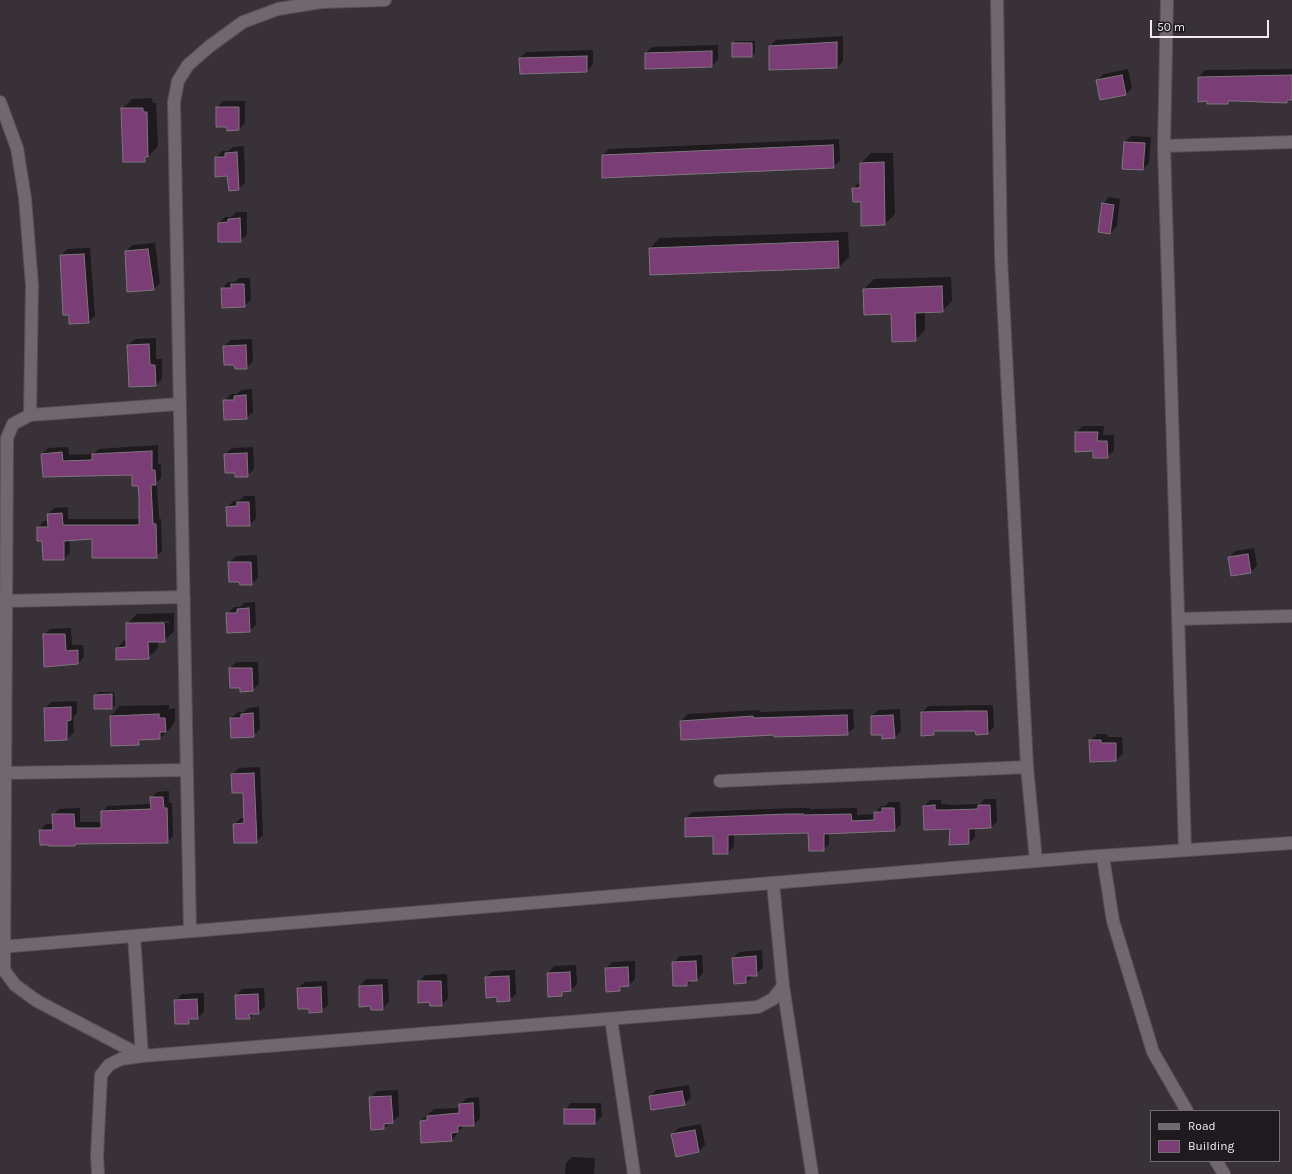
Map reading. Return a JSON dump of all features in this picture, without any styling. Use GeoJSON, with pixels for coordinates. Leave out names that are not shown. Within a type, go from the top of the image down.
{"type":"FeatureCollection","features":[{"type":"Feature","properties":{"kind":"street"},"geometry":{"type":"LineString","coordinates":[[190,931],[174,102],[178,82],[188,65],[210,46],[243,22],[278,9],[320,2],[385,0]]}},
{"type":"Feature","properties":{"kind":"street"},"geometry":{"type":"LineString","coordinates":[[998,0],[1000,257],[1027,767],[1036,862]]}},
{"type":"Feature","properties":{"kind":"street"},"geometry":{"type":"LineString","coordinates":[[1167,0],[1164,146],[1185,850]]}},
{"type":"Feature","properties":{"kind":"street"},"geometry":{"type":"LineString","coordinates":[[0,102],[17,148],[25,204],[32,285],[30,415]]}},
{"type":"Feature","properties":{"kind":"street"},"geometry":{"type":"LineString","coordinates":[[1164,146],[1292,142]]}},
{"type":"Feature","properties":{"kind":"street"},"geometry":{"type":"LineString","coordinates":[[142,1056],[37,1002],[15,985],[4,970],[2,947],[5,773],[7,438],[13,424],[30,415],[180,404]]}},
{"type":"Feature","properties":{"kind":"street"},"geometry":{"type":"LineString","coordinates":[[5,600],[184,597]]}},
{"type":"Feature","properties":{"kind":"street"},"geometry":{"type":"LineString","coordinates":[[1178,619],[1292,616]]}},
{"type":"Feature","properties":{"kind":"street"},"geometry":{"type":"LineString","coordinates":[[720,781],[1027,767]]}},
{"type":"Feature","properties":{"kind":"street"},"geometry":{"type":"LineString","coordinates":[[5,773],[187,770]]}},
{"type":"Feature","properties":{"kind":"street"},"geometry":{"type":"LineString","coordinates":[[2,947],[774,883],[1185,850],[1292,843]]}},
{"type":"Feature","properties":{"kind":"street"},"geometry":{"type":"LineString","coordinates":[[1103,857],[1113,921],[1153,1052],[1186,1110]]}},
{"type":"Feature","properties":{"kind":"street"},"geometry":{"type":"LineString","coordinates":[[774,883],[783,986],[812,1174]]}},
{"type":"Feature","properties":{"kind":"street"},"geometry":{"type":"LineString","coordinates":[[134,936],[142,1056]]}},
{"type":"Feature","properties":{"kind":"street"},"geometry":{"type":"LineString","coordinates":[[98,1174],[97,1156],[102,1075],[109,1065],[122,1059],[142,1056],[758,1007],[773,999],[783,986]]}},
{"type":"Feature","properties":{"kind":"street"},"geometry":{"type":"LineString","coordinates":[[611,1019],[634,1174]]}},
{"type":"Feature","properties":{"kind":"street"},"geometry":{"type":"LineString","coordinates":[[1217,1162],[1224,1174]]}},
{"type":"Feature","properties":{"kind":"building"},"geometry":{"type":"Polygon","coordinates":[[[837,42],[837,68],[769,70],[769,46],[837,42]]]}},
{"type":"Feature","properties":{"kind":"building"},"geometry":{"type":"Polygon","coordinates":[[[732,43],[752,43],[752,57],[732,57],[732,43]]]}},
{"type":"Feature","properties":{"kind":"building"},"geometry":{"type":"Polygon","coordinates":[[[712,51],[712,67],[645,69],[645,53],[712,51]]]}},
{"type":"Feature","properties":{"kind":"building"},"geometry":{"type":"Polygon","coordinates":[[[587,56],[587,72],[520,74],[519,58],[587,56]]]}},
{"type":"Feature","properties":{"kind":"building"},"geometry":{"type":"Polygon","coordinates":[[[1122,75],[1126,95],[1100,100],[1096,80],[1122,75]]]}},
{"type":"Feature","properties":{"kind":"building"},"geometry":{"type":"Polygon","coordinates":[[[1292,75],[1292,100],[1287,100],[1287,103],[1228,101],[1228,104],[1207,104],[1207,101],[1198,102],[1198,77],[1292,75]]]}},
{"type":"Feature","properties":{"kind":"building"},"geometry":{"type":"Polygon","coordinates":[[[216,107],[239,107],[239,130],[227,131],[227,127],[216,127],[216,107]]]}},
{"type":"Feature","properties":{"kind":"building"},"geometry":{"type":"Polygon","coordinates":[[[121,108],[143,108],[143,112],[147,112],[148,157],[145,157],[145,162],[123,162],[121,108]]]}},
{"type":"Feature","properties":{"kind":"building"},"geometry":{"type":"Polygon","coordinates":[[[1124,142],[1145,143],[1143,170],[1122,169],[1124,142]]]}},
{"type":"Feature","properties":{"kind":"building"},"geometry":{"type":"Polygon","coordinates":[[[833,145],[834,168],[602,178],[602,155],[833,145]]]}},
{"type":"Feature","properties":{"kind":"building"},"geometry":{"type":"Polygon","coordinates":[[[237,152],[239,190],[229,191],[227,176],[215,177],[215,157],[225,157],[225,153],[237,152]]]}},
{"type":"Feature","properties":{"kind":"building"},"geometry":{"type":"Polygon","coordinates":[[[884,162],[885,225],[861,226],[861,202],[853,202],[852,188],[860,188],[860,163],[884,162]]]}},
{"type":"Feature","properties":{"kind":"building"},"geometry":{"type":"Polygon","coordinates":[[[1102,203],[1114,205],[1110,234],[1098,232],[1102,203]]]}},
{"type":"Feature","properties":{"kind":"building"},"geometry":{"type":"Polygon","coordinates":[[[240,218],[241,242],[218,242],[218,223],[228,222],[228,219],[240,218]]]}},
{"type":"Feature","properties":{"kind":"building"},"geometry":{"type":"Polygon","coordinates":[[[838,241],[839,268],[650,275],[649,248],[838,241]]]}},
{"type":"Feature","properties":{"kind":"building"},"geometry":{"type":"Polygon","coordinates":[[[148,249],[154,290],[127,292],[125,251],[148,249]]]}},
{"type":"Feature","properties":{"kind":"building"},"geometry":{"type":"Polygon","coordinates":[[[84,254],[89,323],[69,324],[69,315],[63,315],[60,255],[84,254]]]}},
{"type":"Feature","properties":{"kind":"building"},"geometry":{"type":"Polygon","coordinates":[[[231,284],[244,284],[245,307],[222,308],[221,288],[231,288],[231,284]]]}},
{"type":"Feature","properties":{"kind":"building"},"geometry":{"type":"Polygon","coordinates":[[[942,286],[943,312],[915,313],[916,341],[892,342],[891,314],[864,315],[863,289],[942,286]]]}},
{"type":"Feature","properties":{"kind":"building"},"geometry":{"type":"Polygon","coordinates":[[[149,344],[150,365],[155,365],[156,386],[129,387],[127,345],[149,344]]]}},
{"type":"Feature","properties":{"kind":"building"},"geometry":{"type":"Polygon","coordinates":[[[246,345],[247,369],[235,369],[234,365],[224,365],[223,346],[246,345]]]}},
{"type":"Feature","properties":{"kind":"building"},"geometry":{"type":"Polygon","coordinates":[[[246,395],[247,419],[224,420],[223,400],[234,400],[234,396],[246,395]]]}},
{"type":"Feature","properties":{"kind":"building"},"geometry":{"type":"Polygon","coordinates":[[[1075,432],[1098,432],[1097,441],[1107,441],[1108,458],[1093,458],[1093,451],[1075,452],[1075,432]]]}},
{"type":"Feature","properties":{"kind":"building"},"geometry":{"type":"Polygon","coordinates":[[[152,451],[152,470],[155,470],[156,485],[151,485],[153,524],[156,524],[157,558],[92,558],[92,539],[64,541],[64,560],[43,560],[42,541],[37,541],[37,527],[48,527],[47,514],[62,513],[63,525],[139,525],[139,497],[138,486],[132,486],[132,475],[43,477],[41,454],[62,452],[63,461],[92,460],[92,454],[152,451]]]}},
{"type":"Feature","properties":{"kind":"building"},"geometry":{"type":"Polygon","coordinates":[[[247,453],[248,477],[235,477],[235,473],[225,473],[224,454],[247,453]]]}},
{"type":"Feature","properties":{"kind":"building"},"geometry":{"type":"Polygon","coordinates":[[[237,502],[249,502],[250,526],[227,526],[226,507],[237,506],[237,502]]]}},
{"type":"Feature","properties":{"kind":"building"},"geometry":{"type":"Polygon","coordinates":[[[1248,554],[1251,573],[1231,576],[1228,557],[1248,554]]]}},
{"type":"Feature","properties":{"kind":"building"},"geometry":{"type":"Polygon","coordinates":[[[228,562],[251,562],[252,585],[240,585],[239,582],[229,582],[228,562]]]}},
{"type":"Feature","properties":{"kind":"building"},"geometry":{"type":"Polygon","coordinates":[[[249,608],[250,632],[227,633],[226,613],[237,613],[237,609],[249,608]]]}},
{"type":"Feature","properties":{"kind":"building"},"geometry":{"type":"Polygon","coordinates":[[[126,623],[164,623],[165,642],[148,642],[149,659],[116,660],[116,648],[126,647],[126,623]]]}},
{"type":"Feature","properties":{"kind":"building"},"geometry":{"type":"Polygon","coordinates":[[[43,634],[65,634],[66,651],[78,650],[78,664],[44,667],[43,634]]]}},
{"type":"Feature","properties":{"kind":"building"},"geometry":{"type":"Polygon","coordinates":[[[229,668],[252,668],[253,691],[240,692],[240,688],[230,688],[229,668]]]}},
{"type":"Feature","properties":{"kind":"building"},"geometry":{"type":"Polygon","coordinates":[[[112,694],[112,709],[94,709],[94,695],[112,694]]]}},
{"type":"Feature","properties":{"kind":"building"},"geometry":{"type":"Polygon","coordinates":[[[71,707],[71,720],[67,721],[67,740],[45,741],[44,708],[71,707]]]}},
{"type":"Feature","properties":{"kind":"building"},"geometry":{"type":"Polygon","coordinates":[[[987,711],[988,734],[976,735],[975,731],[934,731],[934,735],[921,736],[921,712],[987,711]]]}},
{"type":"Feature","properties":{"kind":"building"},"geometry":{"type":"Polygon","coordinates":[[[253,713],[254,737],[231,738],[230,718],[241,718],[241,714],[253,713]]]}},
{"type":"Feature","properties":{"kind":"building"},"geometry":{"type":"Polygon","coordinates":[[[159,714],[159,718],[165,718],[166,732],[160,732],[160,739],[139,740],[139,745],[111,746],[110,716],[159,714]]]}},
{"type":"Feature","properties":{"kind":"building"},"geometry":{"type":"Polygon","coordinates":[[[847,715],[848,735],[774,737],[774,735],[681,740],[680,721],[753,716],[753,718],[847,715]]]}},
{"type":"Feature","properties":{"kind":"building"},"geometry":{"type":"Polygon","coordinates":[[[893,715],[895,738],[882,739],[882,735],[871,735],[871,716],[893,715]]]}},
{"type":"Feature","properties":{"kind":"building"},"geometry":{"type":"Polygon","coordinates":[[[1089,740],[1101,740],[1101,743],[1116,743],[1116,761],[1090,762],[1089,740]]]}},
{"type":"Feature","properties":{"kind":"building"},"geometry":{"type":"Polygon","coordinates":[[[254,773],[257,843],[234,843],[233,824],[244,823],[243,793],[232,793],[231,774],[254,773]]]}},
{"type":"Feature","properties":{"kind":"building"},"geometry":{"type":"Polygon","coordinates":[[[150,797],[163,797],[164,808],[167,808],[168,843],[75,844],[75,846],[40,845],[39,830],[53,830],[52,814],[74,814],[75,828],[101,828],[101,811],[151,809],[150,797]]]}},
{"type":"Feature","properties":{"kind":"building"},"geometry":{"type":"Polygon","coordinates":[[[935,805],[935,810],[946,810],[978,809],[978,805],[990,805],[991,828],[969,829],[969,844],[949,845],[950,829],[924,830],[923,806],[935,805]]]}},
{"type":"Feature","properties":{"kind":"building"},"geometry":{"type":"Polygon","coordinates":[[[882,808],[894,808],[895,831],[824,834],[824,851],[809,851],[808,833],[728,835],[728,854],[713,854],[713,836],[685,837],[685,818],[787,814],[851,814],[852,821],[874,820],[874,812],[882,812],[882,808]]]}},
{"type":"Feature","properties":{"kind":"building"},"geometry":{"type":"Polygon","coordinates":[[[756,956],[757,976],[746,976],[746,983],[734,984],[732,958],[756,956]]]}},
{"type":"Feature","properties":{"kind":"building"},"geometry":{"type":"Polygon","coordinates":[[[696,961],[697,981],[687,981],[687,986],[673,986],[672,962],[696,961]]]}},
{"type":"Feature","properties":{"kind":"building"},"geometry":{"type":"Polygon","coordinates":[[[628,967],[629,986],[620,987],[620,991],[606,992],[605,968],[628,967]]]}},
{"type":"Feature","properties":{"kind":"building"},"geometry":{"type":"Polygon","coordinates":[[[570,972],[571,991],[562,992],[562,996],[548,997],[547,973],[570,972]]]}},
{"type":"Feature","properties":{"kind":"building"},"geometry":{"type":"Polygon","coordinates":[[[509,976],[510,1001],[497,1002],[497,997],[486,998],[485,977],[509,976]]]}},
{"type":"Feature","properties":{"kind":"building"},"geometry":{"type":"Polygon","coordinates":[[[418,981],[441,981],[442,1006],[430,1006],[429,1002],[418,1003],[418,981]]]}},
{"type":"Feature","properties":{"kind":"building"},"geometry":{"type":"Polygon","coordinates":[[[382,985],[383,1010],[371,1010],[370,1006],[359,1007],[359,986],[382,985]]]}},
{"type":"Feature","properties":{"kind":"building"},"geometry":{"type":"Polygon","coordinates":[[[321,987],[322,1012],[309,1013],[309,1009],[298,1009],[297,988],[321,987]]]}},
{"type":"Feature","properties":{"kind":"building"},"geometry":{"type":"Polygon","coordinates":[[[258,994],[259,1014],[249,1014],[250,1019],[236,1019],[235,995],[258,994]]]}},
{"type":"Feature","properties":{"kind":"building"},"geometry":{"type":"Polygon","coordinates":[[[197,999],[198,1019],[189,1019],[189,1024],[175,1024],[174,1000],[197,999]]]}},
{"type":"Feature","properties":{"kind":"building"},"geometry":{"type":"Polygon","coordinates":[[[682,1091],[685,1105],[651,1110],[649,1096],[682,1091]]]}},
{"type":"Feature","properties":{"kind":"building"},"geometry":{"type":"Polygon","coordinates":[[[391,1096],[393,1123],[384,1124],[384,1129],[371,1130],[369,1097],[391,1096]]]}},
{"type":"Feature","properties":{"kind":"building"},"geometry":{"type":"Polygon","coordinates":[[[473,1103],[474,1126],[458,1126],[458,1132],[451,1133],[452,1141],[421,1143],[420,1121],[427,1120],[427,1116],[459,1113],[459,1104],[473,1103]]]}},
{"type":"Feature","properties":{"kind":"building"},"geometry":{"type":"Polygon","coordinates":[[[564,1109],[595,1109],[595,1124],[564,1124],[564,1109]]]}},
{"type":"Feature","properties":{"kind":"building"},"geometry":{"type":"Polygon","coordinates":[[[695,1130],[699,1152],[676,1157],[671,1134],[695,1130]]]}}]}
